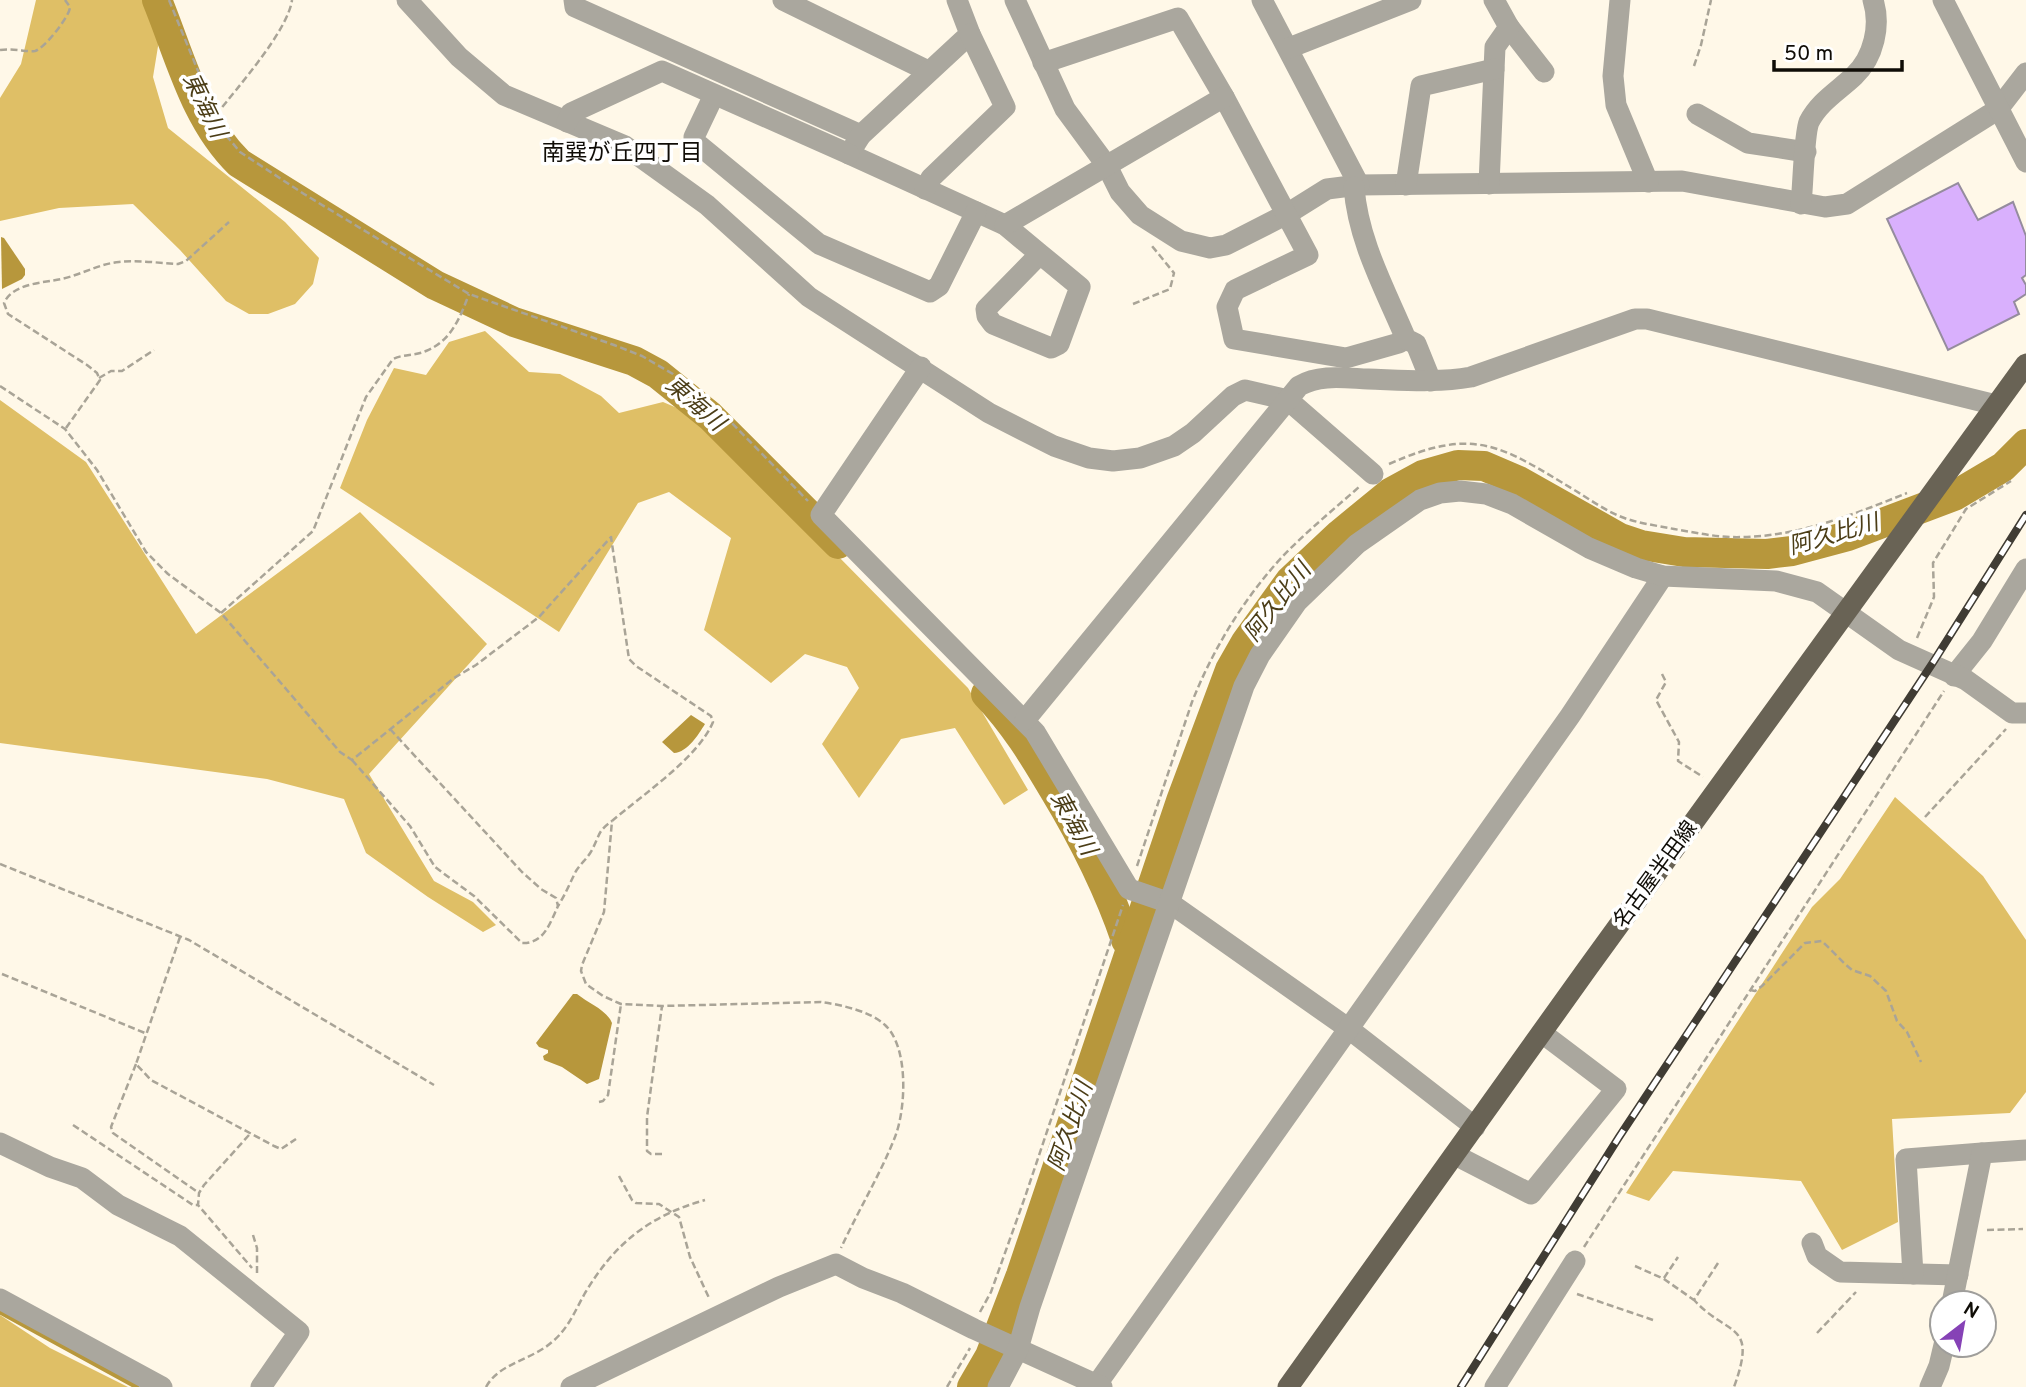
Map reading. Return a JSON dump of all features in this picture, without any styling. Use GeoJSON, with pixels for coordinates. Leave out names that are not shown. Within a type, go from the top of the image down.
{"type":"FeatureCollection","features":[{"type":"Feature","properties":{"kind":"main road","name":"名古屋半田線"},"geometry":{"type":"LineString","coordinates":[[1288,1387],[2026,365]]}},
{"type":"Feature","properties":{"kind":"street"},"geometry":{"type":"LineString","coordinates":[[407,0],[459,57],[504,95],[625,146],[707,205],[809,298],[922,367],[989,412],[1054,446],[1089,458],[1113,461],[1140,458],[1174,446],[1193,433],[1233,396],[1245,390],[1288,400],[1373,474]]}},
{"type":"Feature","properties":{"kind":"street"},"geometry":{"type":"LineString","coordinates":[[574,0],[575,7],[861,135]]}},
{"type":"Feature","properties":{"kind":"street"},"geometry":{"type":"LineString","coordinates":[[925,189],[931,178],[1005,107],[957,0]]}},
{"type":"Feature","properties":{"kind":"street"},"geometry":{"type":"LineString","coordinates":[[1015,0],[1065,109],[1107,166],[1119,192],[1140,215],[1181,241],[1210,248],[1226,245],[1287,214],[1327,189],[1356,186],[1682,180],[1801,204],[1825,207],[1847,204],[1999,108],[2026,73]]}},
{"type":"Feature","properties":{"kind":"street"},"geometry":{"type":"LineString","coordinates":[[1262,0],[1289,48],[1356,186],[1356,213],[1360,233],[1406,339],[1416,344],[1431,381]]}},
{"type":"Feature","properties":{"kind":"street"},"geometry":{"type":"LineString","coordinates":[[1289,48],[1411,0]]}},
{"type":"Feature","properties":{"kind":"street"},"geometry":{"type":"LineString","coordinates":[[1493,0],[1509,27],[1544,72]]}},
{"type":"Feature","properties":{"kind":"street"},"geometry":{"type":"LineString","coordinates":[[1620,0],[1613,76],[1616,105],[1648,182]]}},
{"type":"Feature","properties":{"kind":"street"},"geometry":{"type":"LineString","coordinates":[[1801,204],[1808,125],[1819,106],[1857,73],[1867,58],[1876,36],[1873,0]]}},
{"type":"Feature","properties":{"kind":"street"},"geometry":{"type":"LineString","coordinates":[[1943,0],[2026,162]]}},
{"type":"Feature","properties":{"kind":"street"},"geometry":{"type":"LineString","coordinates":[[786,1],[928,71]]}},
{"type":"Feature","properties":{"kind":"street"},"geometry":{"type":"LineString","coordinates":[[1043,63],[1174,9],[1308,254],[1235,290],[1227,307],[1234,339],[1346,358],[1406,339]]}},
{"type":"Feature","properties":{"kind":"street"},"geometry":{"type":"LineString","coordinates":[[1489,184],[1495,47],[1509,27]]}},
{"type":"Feature","properties":{"kind":"street"},"geometry":{"type":"LineString","coordinates":[[849,154],[861,135],[970,34]]}},
{"type":"Feature","properties":{"kind":"street"},"geometry":{"type":"LineString","coordinates":[[1406,186],[1420,86],[1494,69]]}},
{"type":"Feature","properties":{"kind":"street"},"geometry":{"type":"LineString","coordinates":[[567,122],[571,113],[662,71],[1005,225],[1080,287],[1059,344],[1051,348],[993,324],[986,310],[1040,254]]}},
{"type":"Feature","properties":{"kind":"street"},"geometry":{"type":"LineString","coordinates":[[714,94],[694,141],[819,244],[930,292],[939,286],[976,212]]}},
{"type":"Feature","properties":{"kind":"street"},"geometry":{"type":"LineString","coordinates":[[1005,225],[1224,97]]}},
{"type":"Feature","properties":{"kind":"street"},"geometry":{"type":"LineString","coordinates":[[1697,114],[1748,143],[1806,152]]}},
{"type":"Feature","properties":{"kind":"street"},"geometry":{"type":"LineString","coordinates":[[1025,720],[1299,386],[1308,381],[1328,377],[1431,381],[1471,377],[1635,319],[1647,319],[1996,405]]}},
{"type":"Feature","properties":{"kind":"street"},"geometry":{"type":"LineString","coordinates":[[922,367],[821,515],[1035,732],[1125,899],[1170,903],[1349,1029],[1475,1127]]}},
{"type":"Feature","properties":{"kind":"street"},"geometry":{"type":"LineString","coordinates":[[998,1387],[1018,1349],[1030,1307],[1244,686],[1280,624],[1314,584],[1357,544],[1396,515],[1420,500],[1440,493],[1460,491],[1486,494],[1511,504],[1589,548],[1663,576],[1776,581],[1817,592],[1899,650],[1966,680],[2012,713],[2021,713]]}},
{"type":"Feature","properties":{"kind":"street"},"geometry":{"type":"LineString","coordinates":[[1954,676],[2018,593],[2026,569]]}},
{"type":"Feature","properties":{"kind":"street"},"geometry":{"type":"LineString","coordinates":[[571,1387],[779,1287],[836,1264],[1100,1385],[1570,716],[1663,576]]}},
{"type":"Feature","properties":{"kind":"street"},"geometry":{"type":"LineString","coordinates":[[1455,1155],[1531,1194],[1616,1088],[1542,1032]]}},
{"type":"Feature","properties":{"kind":"street"},"geometry":{"type":"LineString","coordinates":[[0,1143],[50,1167],[82,1178],[118,1205],[180,1236],[299,1332],[261,1387]]}},
{"type":"Feature","properties":{"kind":"street"},"geometry":{"type":"LineString","coordinates":[[1913,1274],[1906,1159],[2026,1150]]}},
{"type":"Feature","properties":{"kind":"street"},"geometry":{"type":"LineString","coordinates":[[1955,1289],[1982,1153]]}},
{"type":"Feature","properties":{"kind":"street"},"geometry":{"type":"LineString","coordinates":[[1812,1243],[1817,1256],[1840,1272],[1958,1275]]}},
{"type":"Feature","properties":{"kind":"street"},"geometry":{"type":"LineString","coordinates":[[1495,1387],[1575,1261]]}},
{"type":"Feature","properties":{"kind":"street"},"geometry":{"type":"LineString","coordinates":[[0,1299],[162,1387]]}},
{"type":"Feature","properties":{"kind":"street"},"geometry":{"type":"LineString","coordinates":[[1930,1387],[1941,1359]]}},
{"type":"Feature","properties":{"kind":"path"},"geometry":{"type":"LineString","coordinates":[[0,50],[14,48],[33,51],[43,47],[69,14],[70,7],[65,0]]}},
{"type":"Feature","properties":{"kind":"path"},"geometry":{"type":"LineString","coordinates":[[169,0],[216,115],[225,134],[240,152],[258,166],[469,294],[633,352],[673,374],[722,413],[821,515]]}},
{"type":"Feature","properties":{"kind":"path"},"geometry":{"type":"LineString","coordinates":[[216,115],[280,28],[290,10],[292,0]]}},
{"type":"Feature","properties":{"kind":"path"},"geometry":{"type":"LineString","coordinates":[[1694,66],[1702,45],[1711,0]]}},
{"type":"Feature","properties":{"kind":"path"},"geometry":{"type":"LineString","coordinates":[[99,378],[87,365],[8,314],[4,303],[7,296],[26,286],[61,279],[105,264],[122,261],[178,264],[186,261],[229,222]]}},
{"type":"Feature","properties":{"kind":"path"},"geometry":{"type":"LineString","coordinates":[[1133,304],[1170,289],[1174,273],[1149,243]]}},
{"type":"Feature","properties":{"kind":"path"},"geometry":{"type":"LineString","coordinates":[[221,613],[313,531],[366,397],[393,359],[426,351],[453,331],[469,294]]}},
{"type":"Feature","properties":{"kind":"path"},"geometry":{"type":"LineString","coordinates":[[65,429],[99,378],[110,371],[122,371],[155,350]]}},
{"type":"Feature","properties":{"kind":"path"},"geometry":{"type":"LineString","coordinates":[[0,386],[65,429],[97,470],[146,552],[168,574],[221,613],[340,752],[352,760],[410,826],[435,867],[474,896],[522,943],[541,938],[571,886],[577,869],[594,847],[602,828],[694,750],[710,732],[713,722],[711,716],[629,659],[611,537],[539,617],[476,666],[454,678],[352,760]]}},
{"type":"Feature","properties":{"kind":"path"},"geometry":{"type":"LineString","coordinates":[[947,1387],[973,1342],[975,1321],[991,1292],[1201,678],[1228,629],[1282,557],[1373,474],[1387,464],[1422,449],[1453,442],[1489,445],[1550,475],[1626,519],[1686,531],[1744,537],[1810,527],[1940,484]]}},
{"type":"Feature","properties":{"kind":"path"},"geometry":{"type":"LineString","coordinates":[[1909,654],[1934,597],[1933,563],[1966,509],[2011,481]]}},
{"type":"Feature","properties":{"kind":"path"},"geometry":{"type":"LineString","coordinates":[[1662,674],[1666,682],[1656,700],[1679,742],[1678,761],[1719,788]]}},
{"type":"Feature","properties":{"kind":"path"},"geometry":{"type":"LineString","coordinates":[[1575,1261],[1954,676]]}},
{"type":"Feature","properties":{"kind":"path"},"geometry":{"type":"LineString","coordinates":[[1925,817],[2021,713]]}},
{"type":"Feature","properties":{"kind":"path"},"geometry":{"type":"LineString","coordinates":[[390,729],[522,872],[556,898],[558,906]]}},
{"type":"Feature","properties":{"kind":"path"},"geometry":{"type":"LineString","coordinates":[[612,821],[604,912],[581,971],[586,984],[621,1004],[837,1004],[873,1017],[894,1036],[902,1062],[903,1086],[896,1134],[841,1247],[836,1264]]}},
{"type":"Feature","properties":{"kind":"path"},"geometry":{"type":"LineString","coordinates":[[0,863],[189,940],[435,1084]]}},
{"type":"Feature","properties":{"kind":"path"},"geometry":{"type":"LineString","coordinates":[[180,937],[111,1127],[113,1133],[200,1193]]}},
{"type":"Feature","properties":{"kind":"path"},"geometry":{"type":"LineString","coordinates":[[1750,990],[1755,991],[1762,986],[1805,943],[1822,941],[1845,964],[1870,976],[1886,991],[1897,1021],[1907,1032],[1921,1062]]}},
{"type":"Feature","properties":{"kind":"path"},"geometry":{"type":"LineString","coordinates":[[2,975],[146,1033]]}},
{"type":"Feature","properties":{"kind":"path"},"geometry":{"type":"LineString","coordinates":[[598,1102],[608,1095],[621,1004]]}},
{"type":"Feature","properties":{"kind":"path"},"geometry":{"type":"LineString","coordinates":[[662,1006],[647,1116],[647,1151],[651,1154],[662,1154]]}},
{"type":"Feature","properties":{"kind":"path"},"geometry":{"type":"LineString","coordinates":[[136,1064],[151,1080],[281,1149],[296,1139]]}},
{"type":"Feature","properties":{"kind":"path"},"geometry":{"type":"LineString","coordinates":[[73,1125],[148,1177],[193,1205],[198,1205],[258,1274],[257,1248],[253,1235]]}},
{"type":"Feature","properties":{"kind":"path"},"geometry":{"type":"LineString","coordinates":[[198,1205],[204,1185],[250,1134]]}},
{"type":"Feature","properties":{"kind":"path"},"geometry":{"type":"LineString","coordinates":[[619,1176],[636,1203],[659,1204],[679,1217],[690,1256],[719,1316]]}},
{"type":"Feature","properties":{"kind":"path"},"geometry":{"type":"LineString","coordinates":[[486,1387],[496,1373],[536,1354],[564,1331],[594,1278],[616,1248],[647,1224],[672,1210],[705,1200]]}},
{"type":"Feature","properties":{"kind":"path"},"geometry":{"type":"LineString","coordinates":[[1967,1230],[2022,1229]]}},
{"type":"Feature","properties":{"kind":"path"},"geometry":{"type":"LineString","coordinates":[[1664,1279],[1678,1257]]}},
{"type":"Feature","properties":{"kind":"path"},"geometry":{"type":"LineString","coordinates":[[1694,1300],[1717,1263]]}},
{"type":"Feature","properties":{"kind":"path"},"geometry":{"type":"LineString","coordinates":[[1635,1266],[1664,1279],[1729,1325],[1740,1336],[1743,1350],[1734,1387]]}},
{"type":"Feature","properties":{"kind":"path"},"geometry":{"type":"LineString","coordinates":[[1818,1333],[1862,1286]]}},
{"type":"Feature","properties":{"kind":"path"},"geometry":{"type":"LineString","coordinates":[[1545,1308],[1550,1308],[1575,1293],[1653,1320]]}},
{"type":"Feature","properties":{"kind":"shaded area"},"geometry":{"type":"Polygon","coordinates":[[[36,0],[161,0],[162,22],[153,77],[168,128],[285,222],[319,258],[313,284],[295,304],[268,314],[249,314],[226,301],[133,204],[59,208],[0,221],[0,98],[21,64],[36,0]]]}},
{"type":"Feature","properties":{"kind":"shaded area"},"geometry":{"type":"Polygon","coordinates":[[[1,237],[25,269],[22,279],[2,289],[1,237]]]}},
{"type":"Feature","properties":{"kind":"shaded area"},"geometry":{"type":"Polygon","coordinates":[[[485,331],[529,372],[560,374],[601,396],[619,413],[663,402],[703,419],[968,688],[1028,790],[1004,805],[955,728],[901,739],[859,798],[822,744],[859,688],[847,667],[805,654],[771,683],[704,630],[731,538],[669,492],[638,503],[559,632],[340,488],[367,420],[394,368],[426,375],[449,342],[485,331]]]}},
{"type":"Feature","properties":{"kind":"shaded area"},"geometry":{"type":"Polygon","coordinates":[[[0,400],[86,462],[196,634],[360,512],[487,644],[369,774],[434,881],[473,902],[496,925],[483,932],[366,853],[344,799],[267,779],[0,743],[0,400]]]}},
{"type":"Feature","properties":{"kind":"shaded area"},"geometry":{"type":"Polygon","coordinates":[[[691,715],[705,724],[688,746],[674,753],[662,742],[691,715]]]}},
{"type":"Feature","properties":{"kind":"shaded area"},"geometry":{"type":"Polygon","coordinates":[[[1895,797],[1983,876],[2026,940],[2026,1092],[2010,1113],[1892,1119],[1898,1222],[1842,1250],[1801,1181],[1673,1171],[1649,1201],[1626,1193],[1812,907],[1840,879],[1895,797]]]}},
{"type":"Feature","properties":{"kind":"shaded area"},"geometry":{"type":"Polygon","coordinates":[[[573,994],[602,1010],[612,1023],[599,1079],[587,1084],[562,1067],[544,1060],[543,1056],[548,1050],[536,1043],[573,994]]]}},
{"type":"Feature","properties":{"kind":"shaded area"},"geometry":{"type":"Polygon","coordinates":[[[0,1315],[50,1348],[128,1387],[0,1387],[0,1315]]]}},
{"type":"Feature","properties":{"kind":"building"},"geometry":{"type":"Polygon","coordinates":[[[1958,183],[1978,220],[2013,202],[2026,236],[2026,275],[2022,278],[2026,285],[2026,294],[2014,302],[2019,314],[1948,350],[1887,219],[1958,183]]]}},
{"type":"Feature","properties":{"kind":"waterway","name":"東海川"},"geometry":{"type":"LineString","coordinates":[[157,0],[200,107],[224,146],[239,163],[435,285],[514,322],[634,361],[658,374],[710,416],[838,544]]}},
{"type":"Feature","properties":{"kind":"waterway","name":"阿久比川"},"geometry":{"type":"LineString","coordinates":[[972,1387],[990,1356],[1021,1275],[1181,801],[1230,670],[1246,642],[1290,581],[1340,534],[1390,493],[1423,475],[1458,465],[1484,466],[1519,481],[1620,538],[1641,545],[1684,552],[1767,554],[1792,551],[1848,536],[1954,496],[2003,467],[2026,444]]}},
{"type":"Feature","properties":{"kind":"waterway","name":"東海川"},"geometry":{"type":"LineString","coordinates":[[986,694],[1023,740],[1065,808],[1094,863],[1131,947]]}},
{"type":"Feature","properties":{"kind":"waterway"},"geometry":{"type":"LineString","coordinates":[[0,1312],[137,1387]]}},
{"type":"Feature","properties":{"kind":"railway"},"geometry":{"type":"LineString","coordinates":[[1461,1387],[1619,1137],[1932,664],[2026,515]]}},
{"type":"Feature","properties":{"kind":"district","name":"南巽が丘四丁目"},"geometry":{"type":"Point","coordinates":[622,154]}}]}
